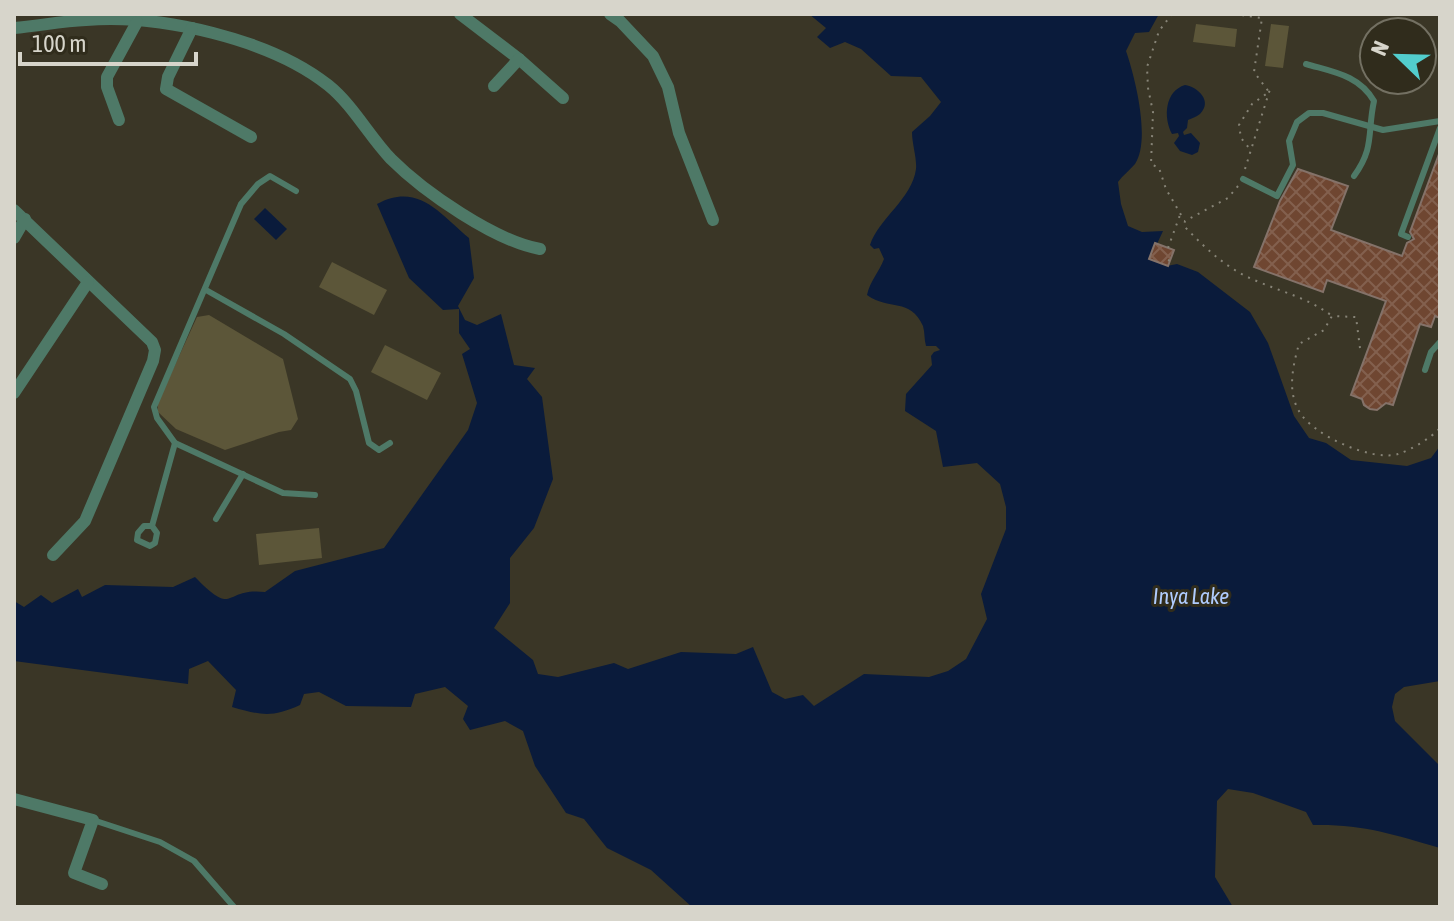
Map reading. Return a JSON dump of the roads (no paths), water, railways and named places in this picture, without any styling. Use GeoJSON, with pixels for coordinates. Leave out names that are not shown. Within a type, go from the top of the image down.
{"type":"FeatureCollection","features":[{"type":"Feature","properties":{"kind":"street"},"geometry":{"type":"LineString","coordinates":[[17,28],[31,14]]}},
{"type":"Feature","properties":{"kind":"street"},"geometry":{"type":"LineString","coordinates":[[460,14],[519,59],[563,98]]}},
{"type":"Feature","properties":{"kind":"street"},"geometry":{"type":"LineString","coordinates":[[610,14],[653,56],[668,87],[679,133],[713,220]]}},
{"type":"Feature","properties":{"kind":"street"},"geometry":{"type":"LineString","coordinates":[[17,28],[89,19],[192,28],[243,42],[298,64],[330,86],[392,159],[454,209],[508,238],[540,249]]}},
{"type":"Feature","properties":{"kind":"street"},"geometry":{"type":"LineString","coordinates":[[119,120],[107,87],[107,77],[137,22]]}},
{"type":"Feature","properties":{"kind":"street"},"geometry":{"type":"LineString","coordinates":[[192,28],[165,84],[166,89],[251,137]]}},
{"type":"Feature","properties":{"kind":"street"},"geometry":{"type":"LineString","coordinates":[[494,86],[519,59]]}},
{"type":"Feature","properties":{"kind":"street"},"geometry":{"type":"LineString","coordinates":[[14,210],[152,342],[155,350],[85,521],[53,555]]}},
{"type":"Feature","properties":{"kind":"street"},"geometry":{"type":"LineString","coordinates":[[14,238],[25,219]]}},
{"type":"Feature","properties":{"kind":"street"},"geometry":{"type":"LineString","coordinates":[[14,393],[88,282]]}},
{"type":"Feature","properties":{"kind":"street"},"geometry":{"type":"LineString","coordinates":[[14,799],[93,820],[74,873],[102,884]]}},
{"type":"Feature","properties":{"kind":"lane"},"geometry":{"type":"LineString","coordinates":[[1306,64],[1350,76],[1368,90],[1374,101],[1369,126],[1371,140],[1363,163],[1354,176]]}},
{"type":"Feature","properties":{"kind":"lane"},"geometry":{"type":"LineString","coordinates":[[1243,179],[1277,196],[1293,165],[1289,141],[1297,122],[1309,113],[1323,113],[1383,130],[1440,121]]}},
{"type":"Feature","properties":{"kind":"lane"},"geometry":{"type":"LineString","coordinates":[[1408,237],[1401,234],[1440,128]]}},
{"type":"Feature","properties":{"kind":"lane"},"geometry":{"type":"LineString","coordinates":[[296,191],[270,176],[258,184],[241,204],[154,407],[157,418],[175,443],[283,493],[315,495]]}},
{"type":"Feature","properties":{"kind":"lane"},"geometry":{"type":"LineString","coordinates":[[206,290],[284,334],[350,379],[369,443],[379,450],[390,443]]}},
{"type":"Feature","properties":{"kind":"lane"},"geometry":{"type":"LineString","coordinates":[[1425,370],[1431,352],[1440,342]]}},
{"type":"Feature","properties":{"kind":"lane"},"geometry":{"type":"LineString","coordinates":[[152,526],[175,443]]}},
{"type":"Feature","properties":{"kind":"lane"},"geometry":{"type":"LineString","coordinates":[[216,519],[243,474]]}},
{"type":"Feature","properties":{"kind":"lane"},"geometry":{"type":"LineString","coordinates":[[93,820],[160,842],[194,861],[234,907]]}},
{"type":"Feature","properties":{"kind":"water","name":"Inya Lake"},"geometry":{"type":"Polygon","coordinates":[[[809,14],[1159,14],[1149,32],[1135,33],[1126,51],[1142,125],[1140,153],[1135,164],[1118,182],[1128,226],[1142,232],[1163,231],[1150,259],[1198,272],[1250,312],[1268,343],[1294,416],[1309,438],[1326,443],[1351,460],[1407,466],[1431,458],[1440,446],[1440,681],[1404,687],[1395,694],[1392,707],[1395,721],[1440,766],[1440,848],[1362,828],[1313,825],[1306,812],[1253,793],[1228,789],[1217,801],[1215,877],[1233,907],[692,907],[651,870],[607,848],[584,819],[566,813],[535,766],[523,731],[505,721],[470,730],[463,719],[468,706],[445,687],[415,694],[411,707],[346,706],[319,692],[304,694],[300,705],[266,714],[232,707],[236,690],[208,661],[189,669],[188,684],[14,661],[14,601],[24,607],[41,595],[52,603],[78,589],[82,597],[105,585],[173,587],[195,577],[224,599],[242,593],[265,592],[295,571],[384,548],[468,430],[477,403],[462,354],[470,349],[459,333],[459,309],[443,310],[409,278],[377,204],[404,197],[427,203],[469,238],[474,278],[458,306],[465,320],[477,325],[501,314],[514,365],[535,368],[527,379],[542,397],[553,479],[534,528],[510,558],[510,603],[494,628],[533,660],[538,674],[558,677],[614,663],[628,669],[681,652],[736,654],[753,647],[772,692],[785,699],[803,695],[814,706],[864,674],[929,677],[948,671],[966,659],[987,619],[981,594],[1006,529],[1006,507],[1000,484],[977,463],[943,467],[936,431],[905,411],[906,394],[932,365],[934,352],[940,350],[936,346],[926,346],[923,326],[912,311],[867,295],[884,259],[879,248],[874,249],[870,245],[874,235],[913,180],[916,165],[912,132],[941,102],[921,77],[891,76],[861,49],[845,42],[830,48],[817,37],[826,28],[809,14]]]}},
{"type":"Feature","properties":{"kind":"water"},"geometry":{"type":"Polygon","coordinates":[[[1185,85],[1199,92],[1205,104],[1200,114],[1188,120],[1183,132],[1184,135],[1191,133],[1200,143],[1198,152],[1192,155],[1180,151],[1174,143],[1179,136],[1178,133],[1172,134],[1167,120],[1173,93],[1185,85]]]}},
{"type":"Feature","properties":{"kind":"water"},"geometry":{"type":"Polygon","coordinates":[[[265,208],[287,229],[276,240],[254,219],[265,208]]]}}]}
